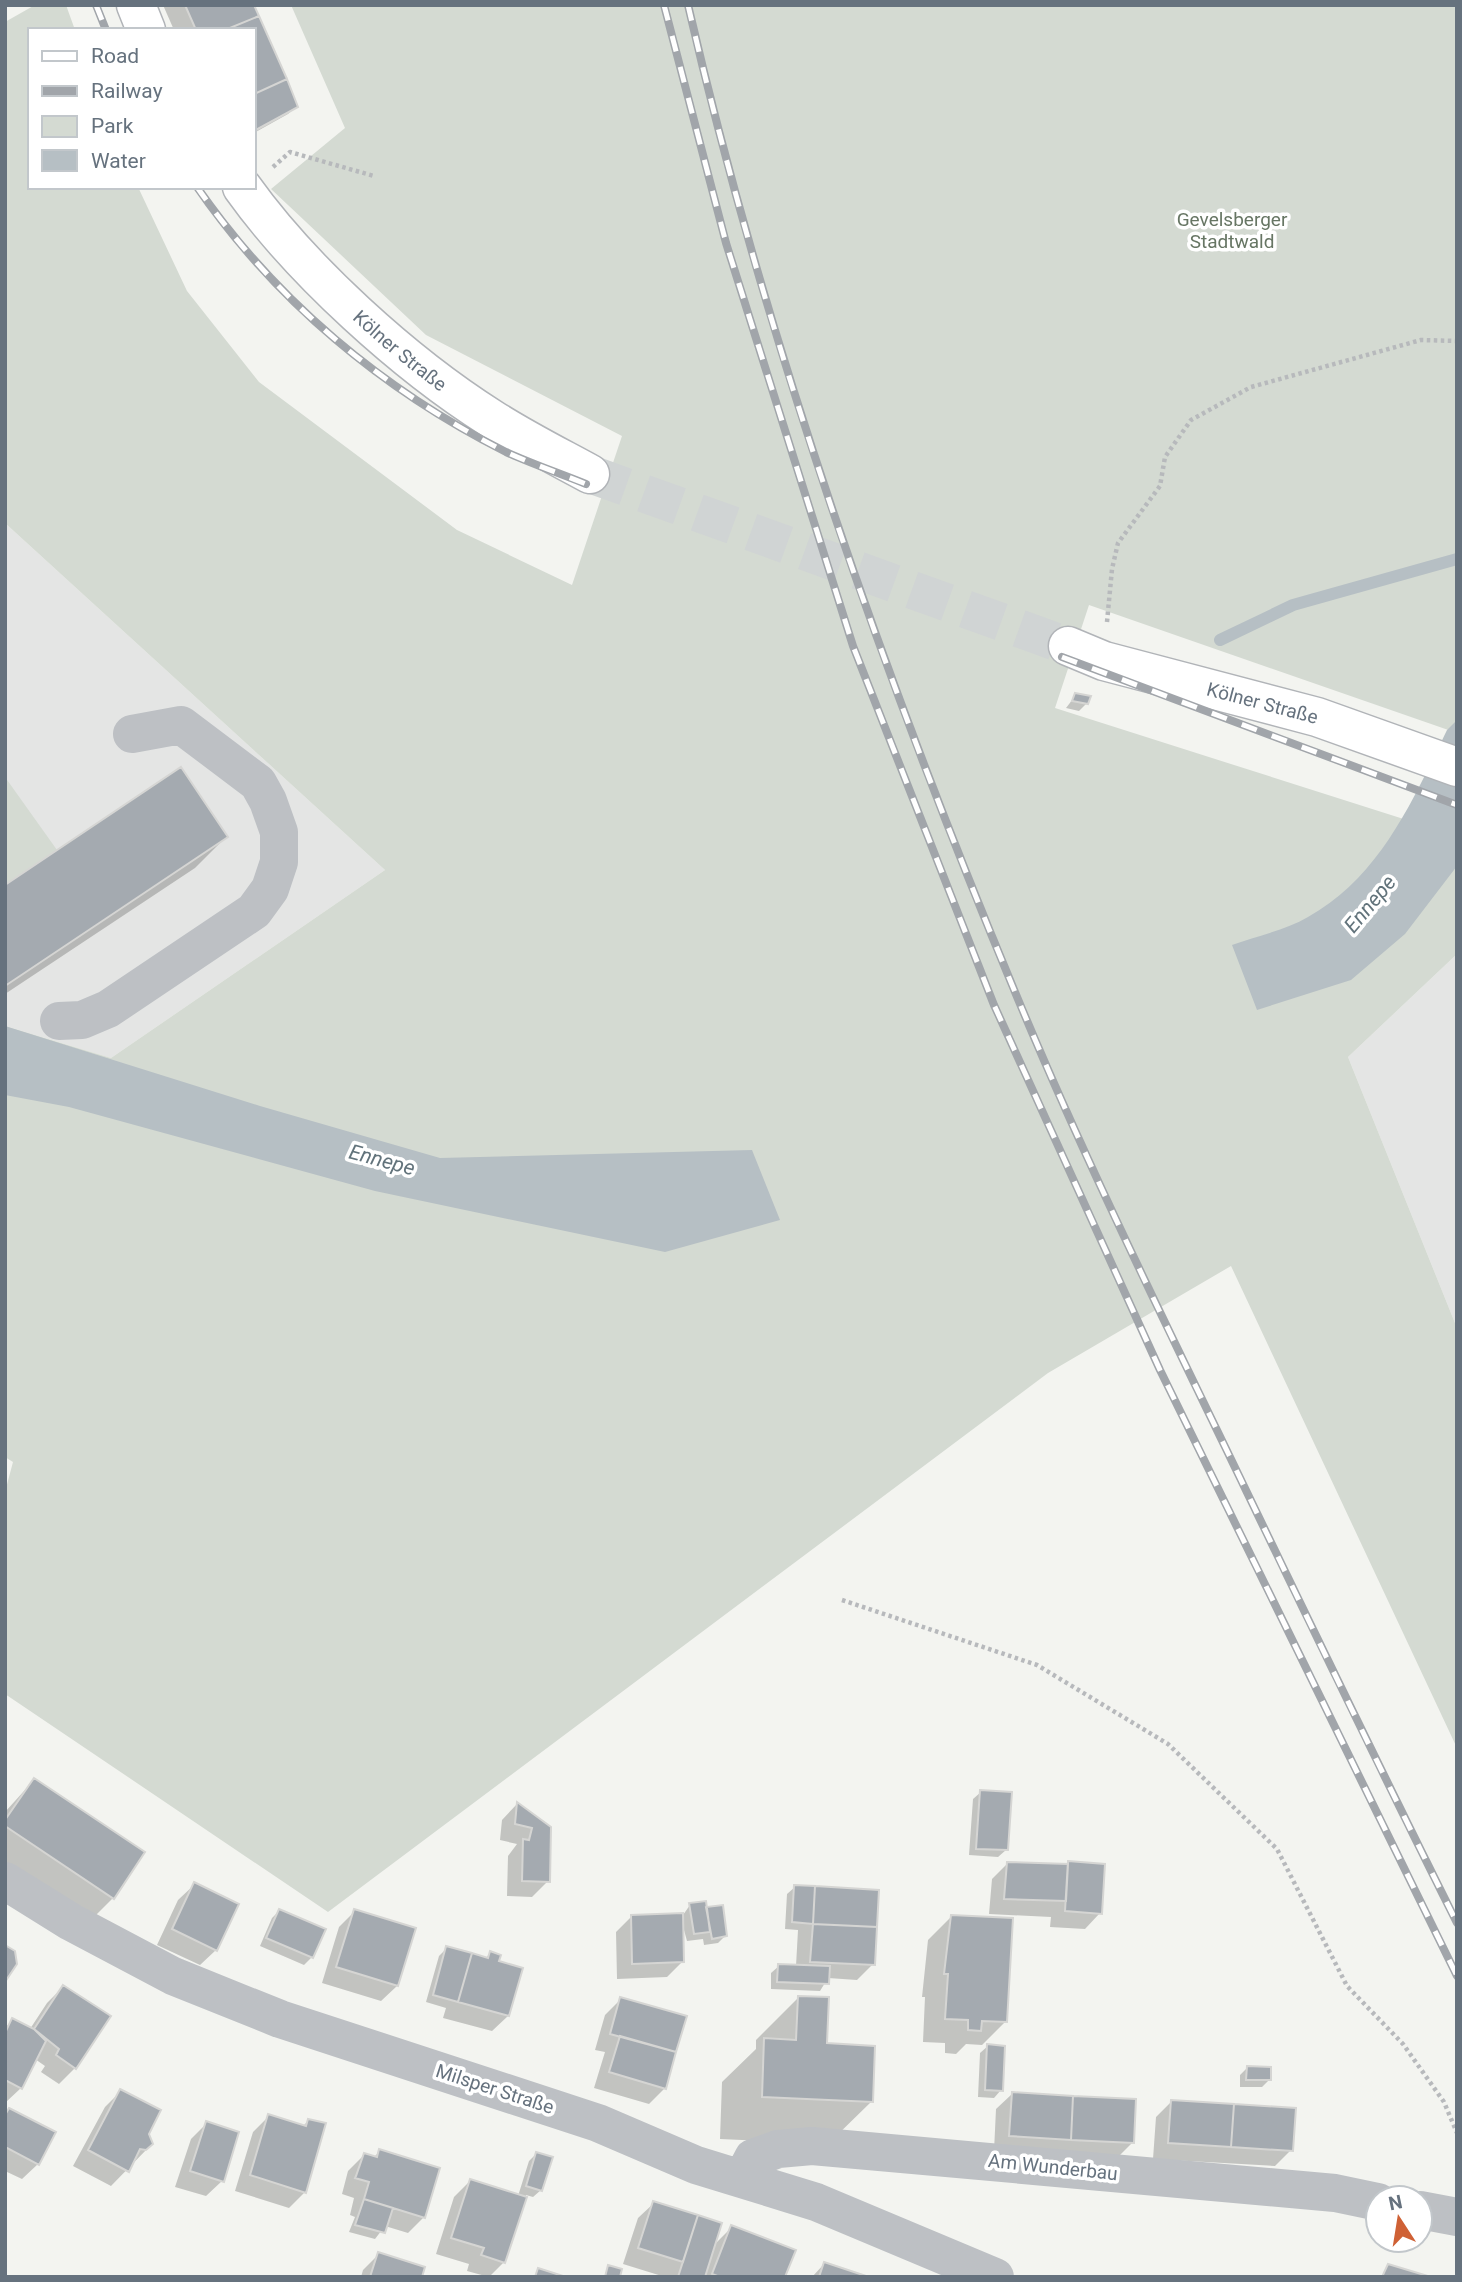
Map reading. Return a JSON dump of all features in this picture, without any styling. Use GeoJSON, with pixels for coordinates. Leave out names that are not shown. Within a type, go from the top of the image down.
{"type":"FeatureCollection","features":[{"type":"Feature","properties":{"kind":"main road"},"geometry":{"type":"LineString","coordinates":[[136,5],[145,28]]}},
{"type":"Feature","properties":{"kind":"main road","name":"Kölner Straße"},"geometry":{"type":"LineString","coordinates":[[244,189],[330,288],[412,359],[491,419],[590,474]]}},
{"type":"Feature","properties":{"kind":"main road","name":"Kölner Straße"},"geometry":{"type":"LineString","coordinates":[[1068,646],[1104,661],[1294,710],[1441,762]]}},
{"type":"Feature","properties":{"kind":"street"},"geometry":{"type":"LineString","coordinates":[[59,1021],[82,1020],[108,1009],[254,912],[270,889],[279,862],[279,832],[258,783],[181,725],[131,734]]}},
{"type":"Feature","properties":{"kind":"street","name":"Milsper Straße"},"geometry":{"type":"LineString","coordinates":[[5,1881],[71,1922],[173,1976],[280,2019],[598,2123],[696,2165],[816,2202],[995,2277]]}},
{"type":"Feature","properties":{"kind":"street","name":"Am Wunderbau"},"geometry":{"type":"LineString","coordinates":[[742,2179],[753,2158],[778,2149],[812,2146],[1335,2193],[1364,2199]]}},
{"type":"Feature","properties":{"kind":"street"},"geometry":{"type":"LineString","coordinates":[[1434,2213],[1457,2217]]}},
{"type":"Feature","properties":{"kind":"path"},"geometry":{"type":"LineString","coordinates":[[290,152],[374,176]]}},
{"type":"Feature","properties":{"kind":"path"},"geometry":{"type":"LineString","coordinates":[[1104,661],[1112,569],[1118,543],[1160,486],[1165,457],[1191,420],[1251,387],[1421,340],[1457,341]]}},
{"type":"Feature","properties":{"kind":"path"},"geometry":{"type":"LineString","coordinates":[[842,1600],[1037,1665],[1168,1744],[1277,1849],[1347,1986],[1403,2044],[1444,2102],[1457,2133]]}},
{"type":"Feature","properties":{"kind":"shaded area"},"geometry":{"type":"Polygon","coordinates":[[[5,523],[385,870],[111,1058],[5,1026],[5,523]]]}},
{"type":"Feature","properties":{"kind":"shaded area"},"geometry":{"type":"Polygon","coordinates":[[[1457,954],[1457,1328],[1348,1057],[1457,954]]]}},
{"type":"Feature","properties":{"kind":"green space","name":"Gevelsberger Stadtwald"},"geometry":{"type":"Polygon","coordinates":[[[35,5],[66,5],[74,28],[28,28],[28,189],[139,189],[187,291],[259,382],[457,530],[572,585],[622,436],[426,335],[271,189],[345,128],[291,5],[1457,5],[1457,733],[1089,605],[1055,708],[1457,836],[1457,954],[1348,1057],[1457,1328],[1457,1748],[1231,1266],[1048,1373],[328,1912],[5,1694],[5,1492],[13,1462],[5,1457],[5,1026],[111,1058],[385,870],[5,523],[5,22],[35,5]]]}},
{"type":"Feature","properties":{"kind":"green space"},"geometry":{"type":"Polygon","coordinates":[[[5,777],[57,850],[5,885],[5,777]]]}},
{"type":"Feature","properties":{"kind":"water","name":"Ennepe"},"geometry":{"type":"Polygon","coordinates":[[[1457,720],[1457,866],[1405,934],[1351,980],[1257,1010],[1232,945],[1299,922],[1333,900],[1355,881],[1392,835],[1447,730],[1457,720]]]}},
{"type":"Feature","properties":{"kind":"water","name":"Ennepe"},"geometry":{"type":"Polygon","coordinates":[[[5,1026],[260,1106],[440,1158],[752,1150],[780,1220],[665,1252],[375,1191],[69,1107],[5,1095],[5,1026]]]}},
{"type":"Feature","properties":{"kind":"building"},"geometry":{"type":"Polygon","coordinates":[[[185,5],[254,5],[259,16],[230,28],[195,28],[185,5]]]}},
{"type":"Feature","properties":{"kind":"building"},"geometry":{"type":"Polygon","coordinates":[[[259,16],[287,79],[256,93],[256,28],[230,28],[259,16]]]}},
{"type":"Feature","properties":{"kind":"building"},"geometry":{"type":"Polygon","coordinates":[[[287,79],[298,107],[256,130],[256,93],[287,79]]]}},
{"type":"Feature","properties":{"kind":"building"},"geometry":{"type":"Polygon","coordinates":[[[1075,693],[1091,696],[1088,704],[1072,701],[1075,693]]]}},
{"type":"Feature","properties":{"kind":"building"},"geometry":{"type":"Polygon","coordinates":[[[181,767],[228,837],[5,986],[5,885],[181,767]]]}},
{"type":"Feature","properties":{"kind":"building"},"geometry":{"type":"Polygon","coordinates":[[[34,1778],[145,1852],[114,1899],[5,1826],[5,1820],[34,1778]]]}},
{"type":"Feature","properties":{"kind":"building"},"geometry":{"type":"Polygon","coordinates":[[[980,1790],[1012,1792],[1008,1850],[976,1849],[980,1790]]]}},
{"type":"Feature","properties":{"kind":"building"},"geometry":{"type":"Polygon","coordinates":[[[517,1802],[551,1827],[550,1882],[522,1881],[523,1839],[529,1840],[532,1828],[515,1824],[517,1802]]]}},
{"type":"Feature","properties":{"kind":"building"},"geometry":{"type":"Polygon","coordinates":[[[1068,1861],[1105,1864],[1102,1914],[1065,1911],[1068,1861]]]}},
{"type":"Feature","properties":{"kind":"building"},"geometry":{"type":"Polygon","coordinates":[[[1007,1862],[1068,1864],[1066,1901],[1004,1899],[1007,1862]]]}},
{"type":"Feature","properties":{"kind":"building"},"geometry":{"type":"Polygon","coordinates":[[[194,1882],[239,1904],[217,1951],[172,1929],[194,1882]]]}},
{"type":"Feature","properties":{"kind":"building"},"geometry":{"type":"Polygon","coordinates":[[[794,1885],[815,1886],[813,1924],[792,1922],[794,1885]]]}},
{"type":"Feature","properties":{"kind":"building"},"geometry":{"type":"Polygon","coordinates":[[[815,1886],[879,1890],[877,1927],[813,1924],[815,1886]]]}},
{"type":"Feature","properties":{"kind":"building"},"geometry":{"type":"Polygon","coordinates":[[[706,1901],[710,1932],[694,1934],[689,1903],[706,1901]]]}},
{"type":"Feature","properties":{"kind":"building"},"geometry":{"type":"Polygon","coordinates":[[[723,1905],[727,1936],[712,1939],[706,1907],[723,1905]]]}},
{"type":"Feature","properties":{"kind":"building"},"geometry":{"type":"Polygon","coordinates":[[[279,1909],[326,1929],[313,1958],[266,1938],[279,1909]]]}},
{"type":"Feature","properties":{"kind":"building"},"geometry":{"type":"Polygon","coordinates":[[[354,1909],[416,1928],[398,1986],[336,1967],[354,1909]]]}},
{"type":"Feature","properties":{"kind":"building"},"geometry":{"type":"Polygon","coordinates":[[[683,1913],[684,1962],[632,1964],[631,1915],[683,1913]]]}},
{"type":"Feature","properties":{"kind":"building"},"geometry":{"type":"Polygon","coordinates":[[[951,1915],[1013,1918],[1007,2022],[982,2021],[981,2031],[968,2030],[968,2020],[945,2019],[948,1974],[944,1974],[951,1915]]]}},
{"type":"Feature","properties":{"kind":"building"},"geometry":{"type":"Polygon","coordinates":[[[813,1924],[877,1927],[875,1965],[810,1962],[813,1924]]]}},
{"type":"Feature","properties":{"kind":"building"},"geometry":{"type":"Polygon","coordinates":[[[5,1945],[15,1951],[17,1964],[5,1982],[5,1945]]]}},
{"type":"Feature","properties":{"kind":"building"},"geometry":{"type":"Polygon","coordinates":[[[446,1946],[472,1953],[458,2002],[433,1995],[446,1946]]]}},
{"type":"Feature","properties":{"kind":"building"},"geometry":{"type":"Polygon","coordinates":[[[490,1951],[501,1955],[499,1961],[523,1968],[509,2016],[458,2002],[472,1953],[488,1958],[490,1951]]]}},
{"type":"Feature","properties":{"kind":"building"},"geometry":{"type":"Polygon","coordinates":[[[778,1964],[830,1966],[829,1984],[777,1982],[778,1964]]]}},
{"type":"Feature","properties":{"kind":"building"},"geometry":{"type":"Polygon","coordinates":[[[63,1985],[111,2016],[76,2069],[56,2055],[59,2049],[34,2029],[63,1985]]]}},
{"type":"Feature","properties":{"kind":"building"},"geometry":{"type":"Polygon","coordinates":[[[798,1996],[829,1997],[827,2043],[875,2046],[873,2102],[762,2097],[764,2038],[796,2040],[798,1996]]]}},
{"type":"Feature","properties":{"kind":"building"},"geometry":{"type":"Polygon","coordinates":[[[620,1997],[687,2016],[676,2052],[610,2034],[620,1997]]]}},
{"type":"Feature","properties":{"kind":"building"},"geometry":{"type":"Polygon","coordinates":[[[12,2018],[34,2029],[46,2041],[22,2089],[5,2080],[5,2033],[12,2018]]]}},
{"type":"Feature","properties":{"kind":"building"},"geometry":{"type":"Polygon","coordinates":[[[620,2036],[676,2052],[666,2089],[609,2072],[620,2036]]]}},
{"type":"Feature","properties":{"kind":"building"},"geometry":{"type":"Polygon","coordinates":[[[987,2044],[1005,2046],[1003,2091],[985,2090],[987,2044]]]}},
{"type":"Feature","properties":{"kind":"building"},"geometry":{"type":"Polygon","coordinates":[[[1247,2066],[1271,2067],[1271,2080],[1246,2080],[1247,2066]]]}},
{"type":"Feature","properties":{"kind":"building"},"geometry":{"type":"Polygon","coordinates":[[[120,2089],[161,2110],[149,2134],[153,2144],[146,2150],[140,2149],[129,2172],[88,2150],[120,2089]]]}},
{"type":"Feature","properties":{"kind":"building"},"geometry":{"type":"Polygon","coordinates":[[[1012,2092],[1073,2096],[1071,2140],[1009,2136],[1012,2092]]]}},
{"type":"Feature","properties":{"kind":"building"},"geometry":{"type":"Polygon","coordinates":[[[1073,2096],[1136,2099],[1134,2143],[1071,2140],[1073,2096]]]}},
{"type":"Feature","properties":{"kind":"building"},"geometry":{"type":"Polygon","coordinates":[[[1171,2100],[1234,2104],[1231,2147],[1168,2143],[1171,2100]]]}},
{"type":"Feature","properties":{"kind":"building"},"geometry":{"type":"Polygon","coordinates":[[[1234,2104],[1296,2108],[1293,2151],[1231,2147],[1234,2104]]]}},
{"type":"Feature","properties":{"kind":"building"},"geometry":{"type":"Polygon","coordinates":[[[9,2108],[56,2132],[39,2165],[5,2147],[5,2115],[9,2108]]]}},
{"type":"Feature","properties":{"kind":"building"},"geometry":{"type":"Polygon","coordinates":[[[268,2114],[306,2126],[308,2119],[326,2123],[306,2193],[250,2175],[268,2114]]]}},
{"type":"Feature","properties":{"kind":"building"},"geometry":{"type":"Polygon","coordinates":[[[206,2121],[239,2132],[224,2182],[190,2171],[206,2121]]]}},
{"type":"Feature","properties":{"kind":"building"},"geometry":{"type":"Polygon","coordinates":[[[379,2149],[440,2168],[425,2218],[364,2199],[369,2182],[355,2178],[364,2153],[377,2157],[379,2149]]]}},
{"type":"Feature","properties":{"kind":"building"},"geometry":{"type":"Polygon","coordinates":[[[536,2152],[553,2157],[542,2191],[526,2186],[536,2152]]]}},
{"type":"Feature","properties":{"kind":"building"},"geometry":{"type":"Polygon","coordinates":[[[470,2179],[527,2197],[505,2263],[481,2255],[484,2248],[451,2238],[470,2179]]]}},
{"type":"Feature","properties":{"kind":"building"},"geometry":{"type":"Polygon","coordinates":[[[364,2199],[393,2208],[385,2233],[355,2225],[364,2199]]]}},
{"type":"Feature","properties":{"kind":"building"},"geometry":{"type":"Polygon","coordinates":[[[653,2201],[698,2215],[683,2262],[638,2248],[653,2201]]]}},
{"type":"Feature","properties":{"kind":"building"},"geometry":{"type":"Polygon","coordinates":[[[698,2215],[722,2223],[705,2277],[678,2277],[698,2215]]]}},
{"type":"Feature","properties":{"kind":"building"},"geometry":{"type":"Polygon","coordinates":[[[731,2225],[796,2250],[785,2277],[720,2277],[712,2274],[731,2225]]]}},
{"type":"Feature","properties":{"kind":"building"},"geometry":{"type":"Polygon","coordinates":[[[378,2252],[425,2267],[422,2277],[370,2277],[378,2252]]]}},
{"type":"Feature","properties":{"kind":"building"},"geometry":{"type":"Polygon","coordinates":[[[824,2262],[869,2277],[819,2277],[824,2262]]]}},
{"type":"Feature","properties":{"kind":"building"},"geometry":{"type":"Polygon","coordinates":[[[1388,2264],[1431,2277],[1382,2277],[1388,2264]]]}},
{"type":"Feature","properties":{"kind":"building"},"geometry":{"type":"Polygon","coordinates":[[[608,2265],[622,2269],[620,2277],[605,2277],[608,2265]]]}},
{"type":"Feature","properties":{"kind":"building"},"geometry":{"type":"Polygon","coordinates":[[[538,2268],[566,2277],[535,2277],[538,2268]]]}},
{"type":"Feature","properties":{"kind":"waterway"},"geometry":{"type":"LineString","coordinates":[[1220,640],[1293,605],[1457,559]]}},
{"type":"Feature","properties":{"kind":"tunnel"},"geometry":{"type":"LineString","coordinates":[[590,474],[1068,646]]}},
{"type":"Feature","properties":{"kind":"railway"},"geometry":{"type":"LineString","coordinates":[[96,5],[105,28]]}},
{"type":"Feature","properties":{"kind":"railway"},"geometry":{"type":"LineString","coordinates":[[664,5],[726,243],[853,646],[994,1005],[1160,1370],[1457,1976]]}},
{"type":"Feature","properties":{"kind":"railway"},"geometry":{"type":"LineString","coordinates":[[688,5],[753,257],[791,382],[874,629],[966,872],[1065,1109],[1119,1225],[1457,1923]]}},
{"type":"Feature","properties":{"kind":"railway"},"geometry":{"type":"LineString","coordinates":[[198,189],[261,268],[297,305],[375,371],[417,400],[506,452],[586,484]]}},
{"type":"Feature","properties":{"kind":"railway"},"geometry":{"type":"LineString","coordinates":[[1062,657],[1457,805]]}}]}
